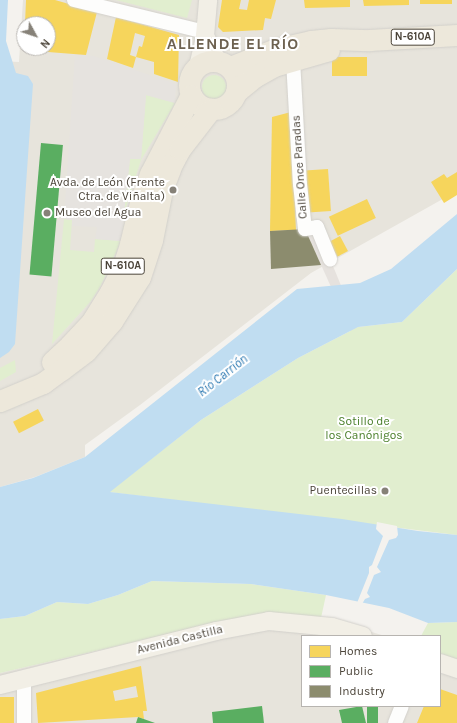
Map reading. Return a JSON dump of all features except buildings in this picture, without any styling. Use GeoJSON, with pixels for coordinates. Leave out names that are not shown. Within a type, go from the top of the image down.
{"type":"FeatureCollection","features":[{"type":"Feature","properties":{"kind":"highway","name":"N-610A"},"geometry":{"type":"LineString","coordinates":[[0,398],[44,368],[70,345],[92,321],[110,292],[123,266],[141,199],[150,174],[191,95],[190,78],[215,65],[295,43],[331,39],[369,40],[457,35]]}},
{"type":"Feature","properties":{"kind":"highway","name":"N-610A"},"geometry":{"type":"LineString","coordinates":[[0,402],[43,383],[86,351],[112,321],[140,278],[152,240],[162,190],[173,162],[180,149],[211,109],[227,105],[233,99],[236,92],[256,76],[274,66],[369,40]]}},
{"type":"Feature","properties":{"kind":"highway"},"geometry":{"type":"LineString","coordinates":[[215,65],[237,79],[236,92]]}},
{"type":"Feature","properties":{"kind":"highway"},"geometry":{"type":"LineString","coordinates":[[191,95],[199,105],[211,109]]}},
{"type":"Feature","properties":{"kind":"main road"},"geometry":{"type":"LineString","coordinates":[[208,0],[205,34],[215,65]]}},
{"type":"Feature","properties":{"kind":"main road","name":"Avenida Castilla"},"geometry":{"type":"LineString","coordinates":[[0,685],[216,631],[269,621],[332,627],[360,635]]}},
{"type":"Feature","properties":{"kind":"main road"},"geometry":{"type":"LineString","coordinates":[[441,663],[457,669]]}},
{"type":"Feature","properties":{"kind":"street"},"geometry":{"type":"LineString","coordinates":[[74,0],[107,4],[205,34]]}},
{"type":"Feature","properties":{"kind":"street","name":"Calle Once Paradas"},"geometry":{"type":"LineString","coordinates":[[293,60],[300,184],[305,229],[317,228],[330,259]]}},
{"type":"Feature","properties":{"kind":"street"},"geometry":{"type":"LineString","coordinates":[[24,679],[24,723]]}},
{"type":"Feature","properties":{"kind":"street"},"geometry":{"type":"LineString","coordinates":[[392,707],[394,723]]}},
{"type":"Feature","properties":{"kind":"street"},"geometry":{"type":"LineString","coordinates":[[394,723],[402,707]]}},
{"type":"Feature","properties":{"kind":"shaded area"},"geometry":{"type":"Polygon","coordinates":[[[23,0],[457,0],[457,191],[311,273],[140,405],[85,445],[85,457],[35,477],[0,487],[0,61],[19,62],[19,56],[56,56],[56,16],[22,16],[23,0]]]}},
{"type":"Feature","properties":{"kind":"shaded area"},"geometry":{"type":"Polygon","coordinates":[[[75,54],[94,56],[176,84],[175,103],[146,95],[141,159],[130,159],[121,241],[95,239],[97,227],[72,226],[72,220],[64,219],[75,54]]]}},
{"type":"Feature","properties":{"kind":"shaded area"},"geometry":{"type":"Polygon","coordinates":[[[317,227],[358,327],[353,336],[305,229],[317,227]]]}},
{"type":"Feature","properties":{"kind":"shaded area"},"geometry":{"type":"Polygon","coordinates":[[[217,623],[345,624],[382,635],[301,635],[301,707],[441,707],[441,655],[457,662],[457,723],[0,723],[0,673],[217,623]]]}},
{"type":"Feature","properties":{"kind":"green space"},"geometry":{"type":"Polygon","coordinates":[[[116,0],[192,0],[187,18],[116,0]]]}},
{"type":"Feature","properties":{"kind":"green space"},"geometry":{"type":"Polygon","coordinates":[[[214,75],[219,76],[225,82],[225,92],[219,98],[214,99],[209,98],[203,92],[202,87],[203,82],[209,76],[214,75]]]}},
{"type":"Feature","properties":{"kind":"green space"},"geometry":{"type":"Polygon","coordinates":[[[146,95],[175,103],[141,160],[123,217],[130,159],[141,159],[146,95]]]}},
{"type":"Feature","properties":{"kind":"green space"},"geometry":{"type":"Polygon","coordinates":[[[64,219],[72,220],[70,250],[94,252],[95,239],[121,241],[101,285],[91,301],[52,344],[64,219]]]}},
{"type":"Feature","properties":{"kind":"green space","name":"Sotillo de los Canónigos"},"geometry":{"type":"Polygon","coordinates":[[[457,269],[457,535],[109,492],[201,420],[298,358],[358,327],[402,322],[457,269]]]}},
{"type":"Feature","properties":{"kind":"green space"},"geometry":{"type":"Polygon","coordinates":[[[15,360],[16,372],[0,381],[0,368],[15,360]]]}},
{"type":"Feature","properties":{"kind":"green space"},"geometry":{"type":"Polygon","coordinates":[[[152,581],[251,584],[326,595],[321,618],[217,623],[0,673],[0,619],[25,616],[57,602],[88,604],[118,595],[152,581]]]}},
{"type":"Feature","properties":{"kind":"green space"},"geometry":{"type":"Polygon","coordinates":[[[457,622],[457,662],[441,655],[441,635],[422,635],[428,623],[457,622]]]}},
{"type":"Feature","properties":{"kind":"water"},"geometry":{"type":"Polygon","coordinates":[[[0,0],[8,0],[6,41],[16,73],[28,76],[33,84],[15,344],[9,352],[0,358],[0,0]]]}},
{"type":"Feature","properties":{"kind":"water","name":"Río Carrión"},"geometry":{"type":"Polygon","coordinates":[[[457,214],[457,269],[402,322],[358,327],[298,358],[201,420],[110,492],[342,519],[418,531],[457,535],[457,622],[428,623],[389,608],[326,595],[251,584],[152,581],[118,595],[88,604],[57,602],[25,616],[0,619],[0,487],[33,478],[85,457],[297,289],[360,283],[391,269],[457,214]]]}},
{"type":"Feature","properties":{"kind":"pier"},"geometry":{"type":"Polygon","coordinates":[[[377,522],[397,526],[398,535],[396,538],[389,540],[377,567],[381,572],[374,575],[367,593],[370,597],[365,599],[362,604],[357,603],[369,573],[369,567],[372,565],[383,536],[376,529],[377,522]]]}},
{"type":"Feature","properties":{"kind":"place","name":"Avda. de León (Frente Ctra. de Viñalta)"},"geometry":{"type":"Point","coordinates":[173,190]}},
{"type":"Feature","properties":{"kind":"place","name":"Museo del Agua"},"geometry":{"type":"Point","coordinates":[47,213]}},
{"type":"Feature","properties":{"kind":"place","name":"Puentecillas"},"geometry":{"type":"Point","coordinates":[385,491]}},
{"type":"Feature","properties":{"kind":"district","name":"ALLENDE EL RÍO"},"geometry":{"type":"Point","coordinates":[233,44]}}]}
